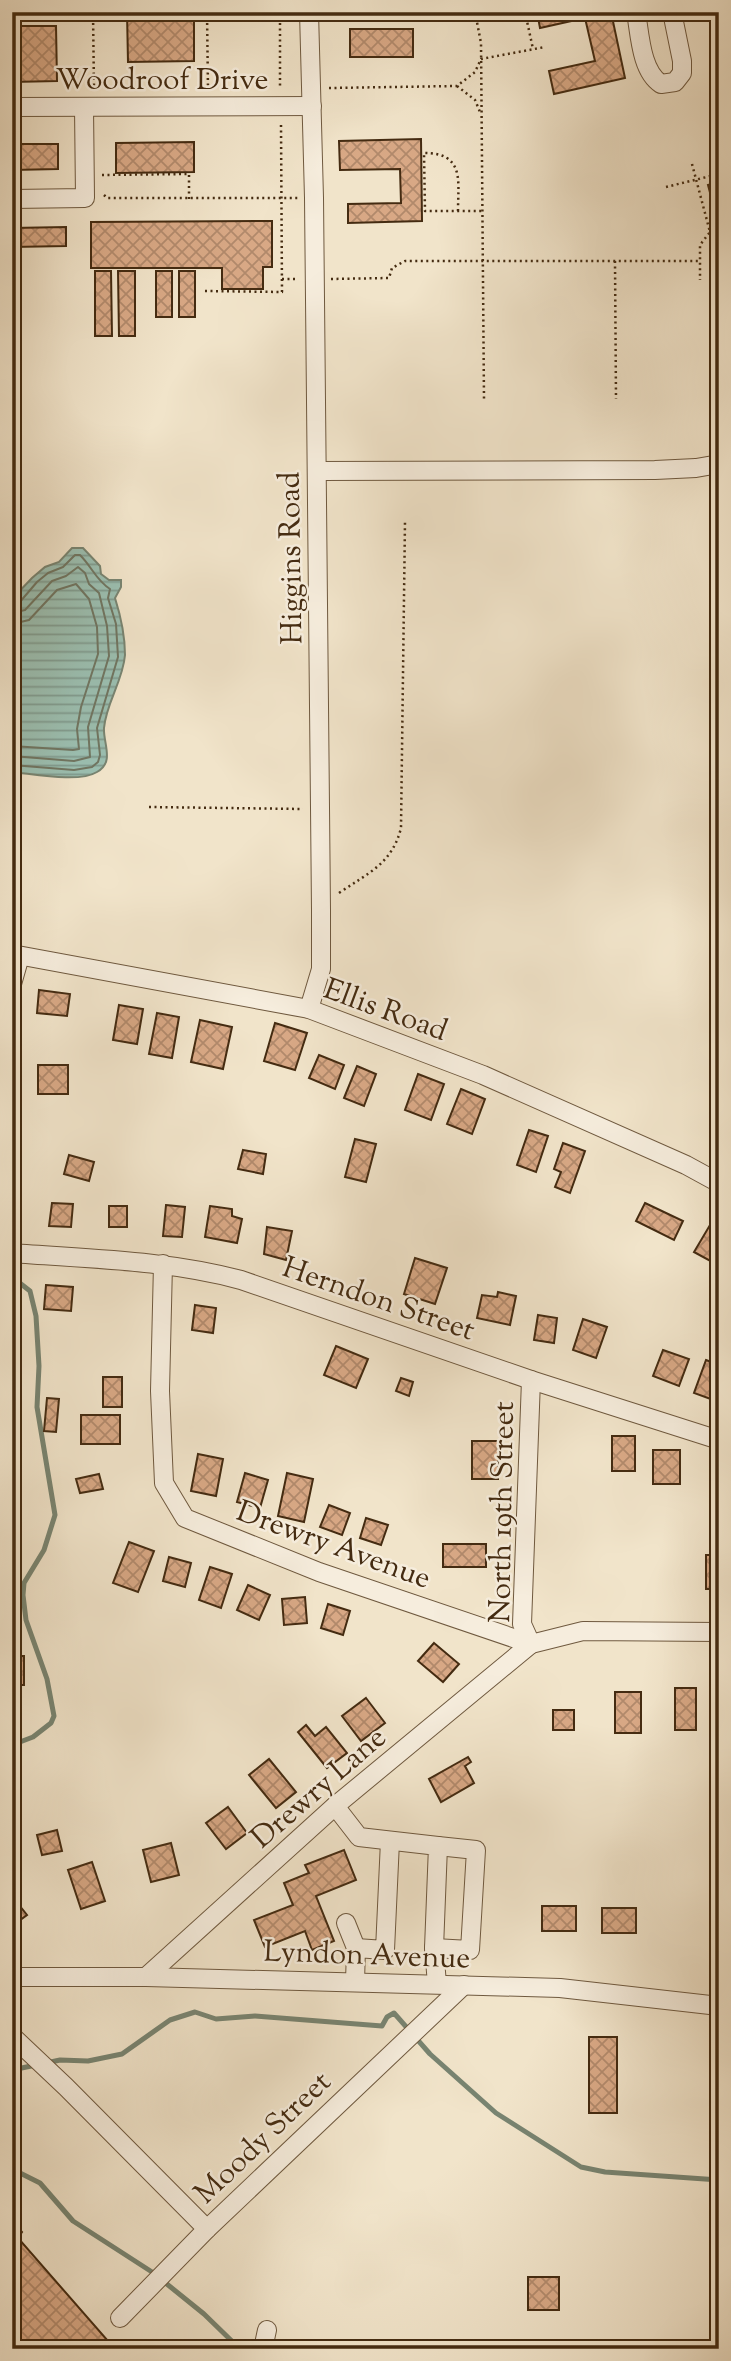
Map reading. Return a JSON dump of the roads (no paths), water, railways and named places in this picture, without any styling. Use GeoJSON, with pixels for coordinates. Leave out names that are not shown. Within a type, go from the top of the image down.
{"type":"FeatureCollection","features":[{"type":"Feature","properties":{"kind":"street"},"geometry":{"type":"LineString","coordinates":[[636,12],[647,65],[652,79],[661,84],[674,82],[682,73],[672,12]]}},
{"type":"Feature","properties":{"kind":"street","name":"Higgins Road"},"geometry":{"type":"LineString","coordinates":[[309,13],[314,198],[321,909],[321,969],[309,1009]]}},
{"type":"Feature","properties":{"kind":"street","name":"Woodroof Drive"},"geometry":{"type":"LineString","coordinates":[[12,107],[312,106]]}},
{"type":"Feature","properties":{"kind":"street"},"geometry":{"type":"LineString","coordinates":[[12,199],[85,198],[84,107]]}},
{"type":"Feature","properties":{"kind":"street"},"geometry":{"type":"LineString","coordinates":[[317,471],[656,470],[719,464]]}},
{"type":"Feature","properties":{"kind":"street"},"geometry":{"type":"LineString","coordinates":[[12,984],[16,955]]}},
{"type":"Feature","properties":{"kind":"street","name":"Ellis Road"},"geometry":{"type":"LineString","coordinates":[[16,955],[309,1009],[483,1075],[686,1166],[719,1184]]}},
{"type":"Feature","properties":{"kind":"street","name":"Herndon Street"},"geometry":{"type":"LineString","coordinates":[[12,1253],[202,1269],[719,1440]]}},
{"type":"Feature","properties":{"kind":"street","name":"Drewry Avenue"},"geometry":{"type":"LineString","coordinates":[[163,1264],[160,1391],[164,1483],[185,1518],[319,1572],[531,1644]]}},
{"type":"Feature","properties":{"kind":"street","name":"North 19th Street"},"geometry":{"type":"LineString","coordinates":[[531,1380],[523,1625],[531,1644]]}},
{"type":"Feature","properties":{"kind":"street"},"geometry":{"type":"LineString","coordinates":[[531,1644],[583,1631],[719,1632]]}},
{"type":"Feature","properties":{"kind":"street","name":"Drewry Lane"},"geometry":{"type":"LineString","coordinates":[[146,1977],[335,1806],[531,1644]]}},
{"type":"Feature","properties":{"kind":"street"},"geometry":{"type":"LineString","coordinates":[[335,1806],[359,1837],[476,1850],[470,1950],[434,1948]]}},
{"type":"Feature","properties":{"kind":"street"},"geometry":{"type":"LineString","coordinates":[[356,1948],[386,1950],[390,1841]]}},
{"type":"Feature","properties":{"kind":"street"},"geometry":{"type":"LineString","coordinates":[[437,1984],[434,1948],[438,1846]]}},
{"type":"Feature","properties":{"kind":"street"},"geometry":{"type":"LineString","coordinates":[[345,1923],[356,1948],[355,1982]]}},
{"type":"Feature","properties":{"kind":"street","name":"Lyndon Avenue"},"geometry":{"type":"LineString","coordinates":[[12,1977],[146,1977],[560,1988],[719,2006]]}},
{"type":"Feature","properties":{"kind":"street","name":"Moody Street"},"geometry":{"type":"LineString","coordinates":[[14,2038],[207,2229],[403,2040],[464,1985]]}},
{"type":"Feature","properties":{"kind":"street"},"geometry":{"type":"LineString","coordinates":[[120,2318],[207,2229]]}},
{"type":"Feature","properties":{"kind":"street"},"geometry":{"type":"LineString","coordinates":[[263,2349],[267,2330]]}},
{"type":"Feature","properties":{"kind":"water"},"geometry":{"type":"Polygon","coordinates":[[[72,548],[83,548],[100,566],[101,574],[109,580],[121,580],[121,587],[115,598],[125,655],[105,719],[106,763],[97,772],[79,777],[12,772],[12,599],[32,578],[45,567],[59,562],[72,548]]]}},
{"type":"Feature","properties":{"kind":"waterway"},"geometry":{"type":"LineString","coordinates":[[12,1277],[30,1291],[36,1316],[39,1366],[37,1407],[55,1515],[44,1550],[24,1583],[23,1595],[26,1620],[47,1679],[54,1716],[51,1723],[33,1737],[12,1745]]}},
{"type":"Feature","properties":{"kind":"waterway"},"geometry":{"type":"LineString","coordinates":[[46,2063],[60,2060],[88,2061],[122,2054],[170,2020],[195,2012],[216,2019],[255,2016],[382,2026],[387,2017],[394,2013],[430,2054],[496,2113],[581,2167],[605,2172],[719,2180]]}},
{"type":"Feature","properties":{"kind":"waterway"},"geometry":{"type":"LineString","coordinates":[[12,2070],[36,2065]]}},
{"type":"Feature","properties":{"kind":"waterway"},"geometry":{"type":"LineString","coordinates":[[12,2169],[40,2183],[73,2221],[152,2272],[204,2314],[240,2349]]}}]}
